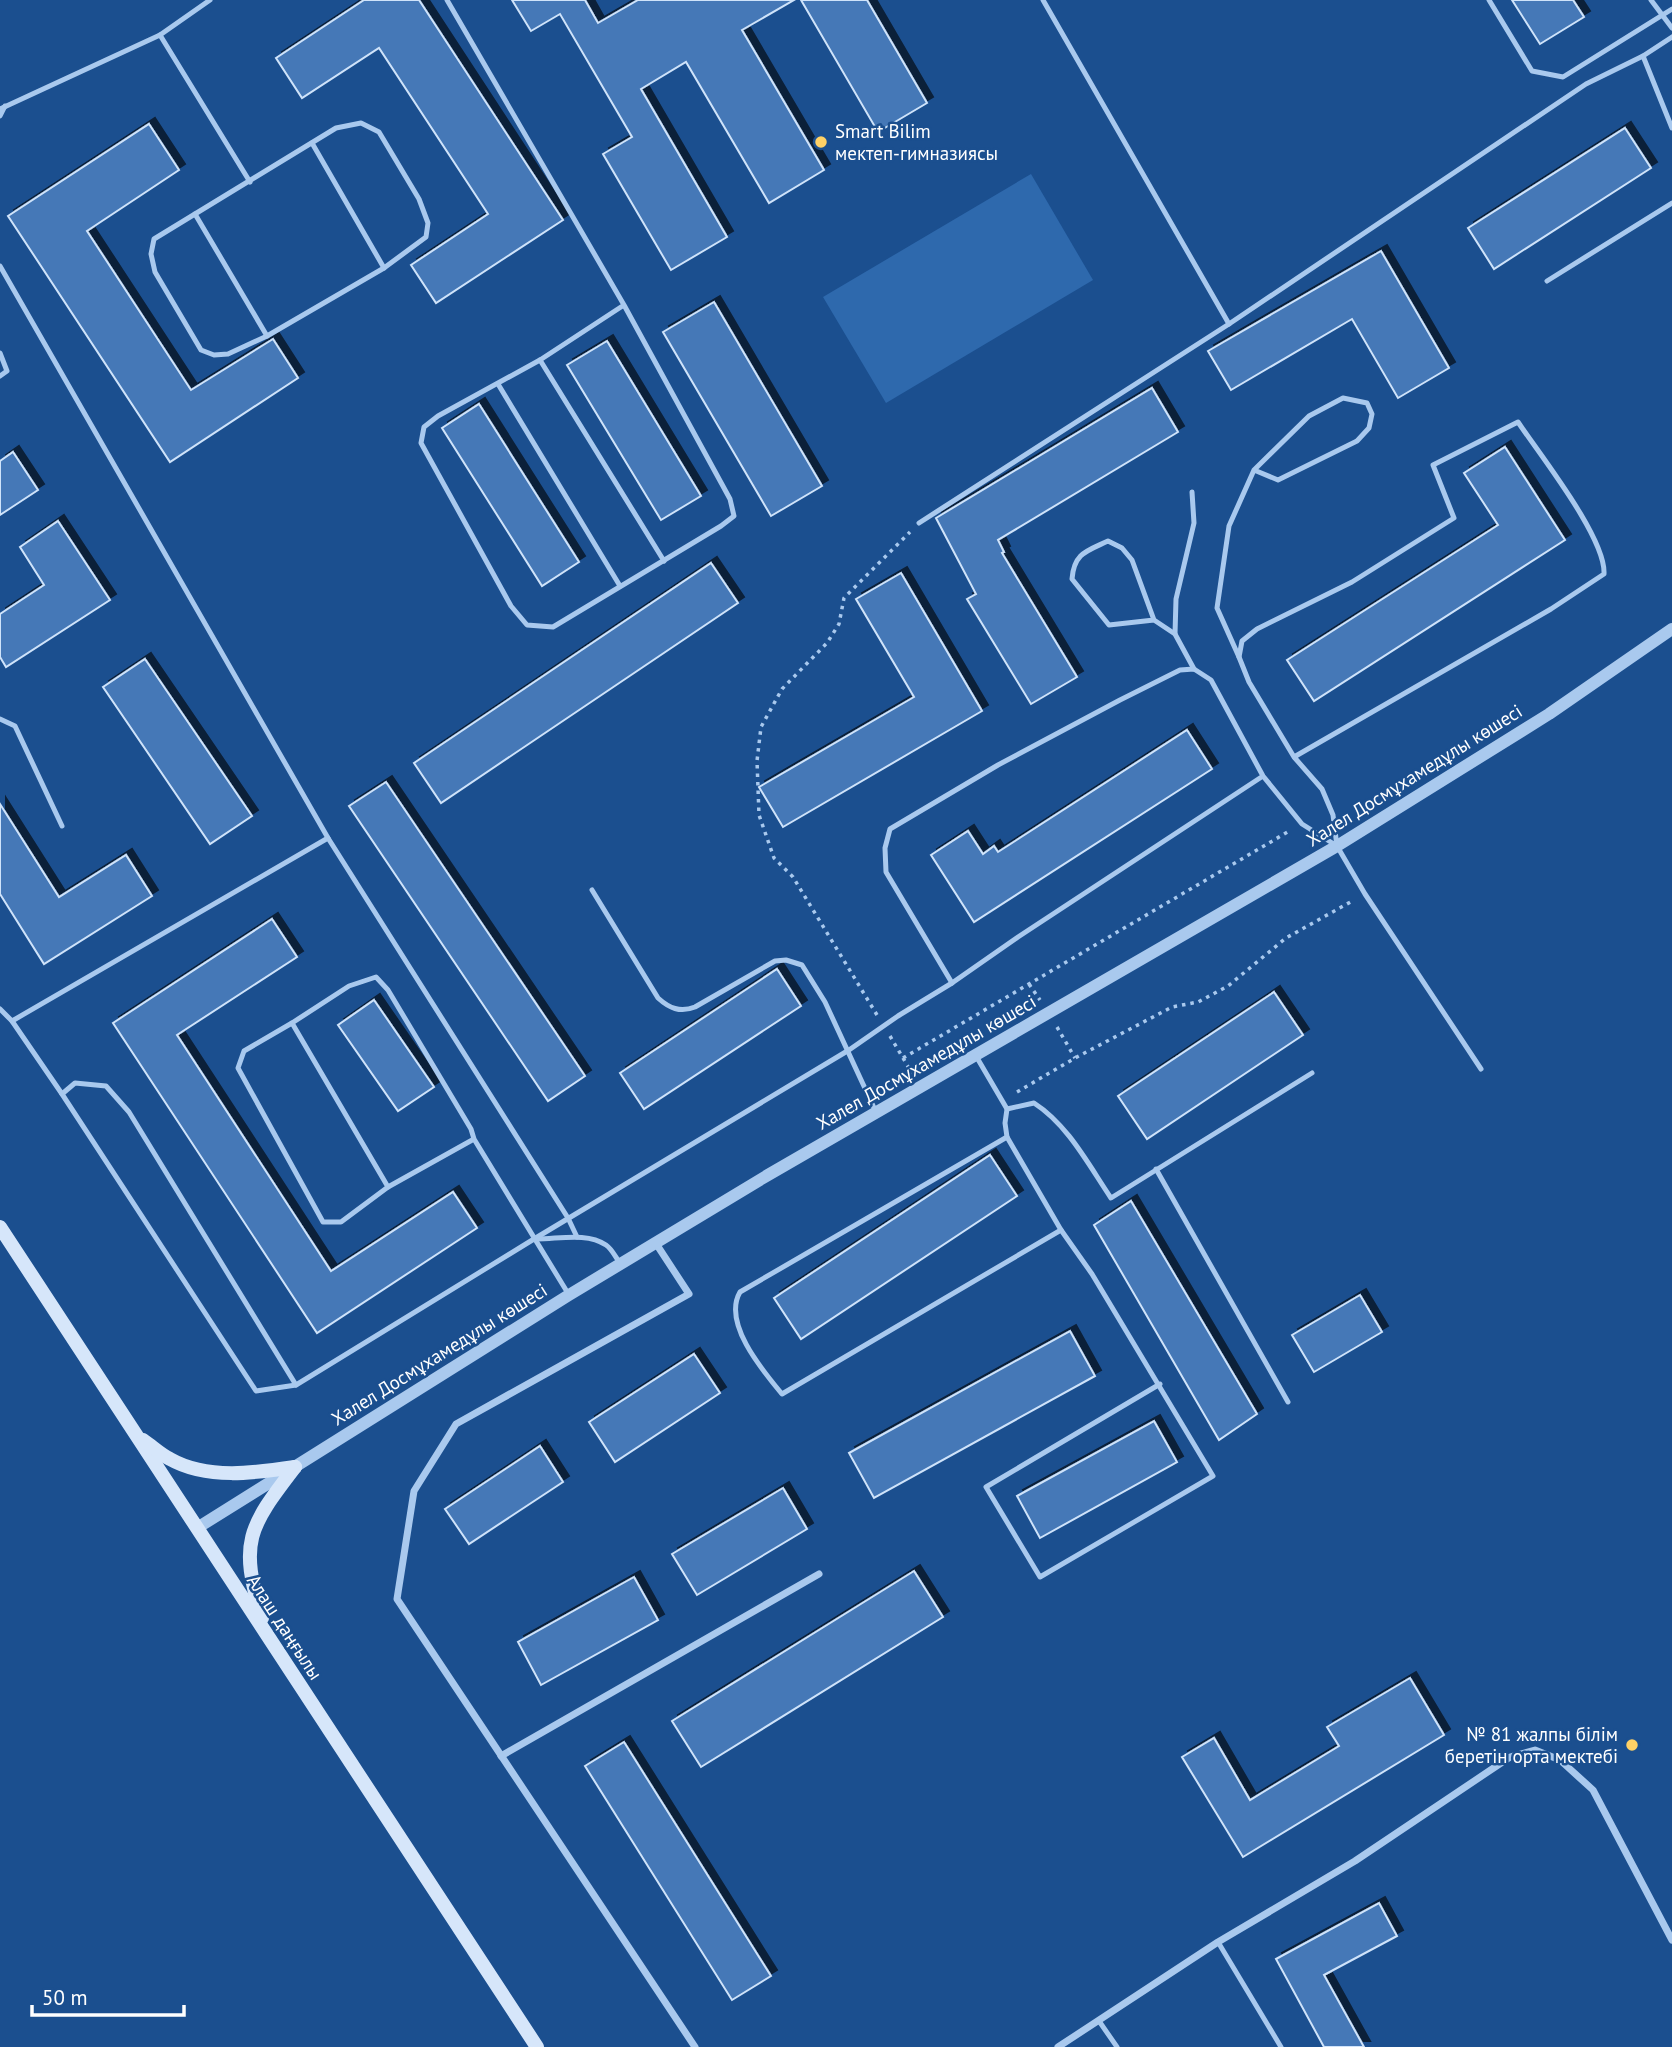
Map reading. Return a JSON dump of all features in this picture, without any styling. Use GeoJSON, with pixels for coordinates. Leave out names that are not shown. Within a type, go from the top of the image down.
{"type":"FeatureCollection","features":[{"type":"Feature","properties":{"kind":"main road","name":"Алаш даңғылы"},"geometry":{"type":"LineString","coordinates":[[0,1227],[537,2047]]}},
{"type":"Feature","properties":{"kind":"main road"},"geometry":{"type":"LineString","coordinates":[[136,1435],[171,1460],[210,1472],[249,1474],[295,1467]]}},
{"type":"Feature","properties":{"kind":"main road"},"geometry":{"type":"LineString","coordinates":[[268,1636],[252,1586],[248,1563],[250,1542],[266,1504],[295,1467]]}},
{"type":"Feature","properties":{"kind":"street","name":"Халел Досмұхамедұлы көшесі"},"geometry":{"type":"LineString","coordinates":[[197,1528],[655,1242],[975,1053],[1049,1014],[1337,846],[1549,715],[1672,629]]}},
{"type":"Feature","properties":{"kind":"street"},"geometry":{"type":"LineString","coordinates":[[655,1242],[688,1294],[456,1424],[414,1491],[397,1599],[695,2047]]}},
{"type":"Feature","properties":{"kind":"street"},"geometry":{"type":"LineString","coordinates":[[501,1756],[819,1574]]}},
{"type":"Feature","properties":{"kind":"street"},"geometry":{"type":"LineString","coordinates":[[1058,2047],[1218,1942],[1355,1861],[1510,1757],[1535,1750],[1560,1760],[1593,1790],[1672,1940]]}},
{"type":"Feature","properties":{"kind":"lane"},"geometry":{"type":"LineString","coordinates":[[0,116],[3,108],[160,35],[210,0]]}},
{"type":"Feature","properties":{"kind":"lane"},"geometry":{"type":"LineString","coordinates":[[447,0],[624,305],[730,499],[734,516],[553,627],[527,625],[511,606],[421,443],[424,427],[438,416],[540,360],[624,305]]}},
{"type":"Feature","properties":{"kind":"lane"},"geometry":{"type":"LineString","coordinates":[[1043,0],[1229,324]]}},
{"type":"Feature","properties":{"kind":"lane"},"geometry":{"type":"LineString","coordinates":[[1489,0],[1532,71],[1563,77],[1672,9]]}},
{"type":"Feature","properties":{"kind":"lane"},"geometry":{"type":"LineString","coordinates":[[1651,0],[1672,28]]}},
{"type":"Feature","properties":{"kind":"lane"},"geometry":{"type":"LineString","coordinates":[[160,35],[250,182]]}},
{"type":"Feature","properties":{"kind":"lane"},"geometry":{"type":"LineString","coordinates":[[919,523],[1229,324],[1586,84],[1643,56],[1672,37]]}},
{"type":"Feature","properties":{"kind":"lane"},"geometry":{"type":"LineString","coordinates":[[1643,56],[1672,128]]}},
{"type":"Feature","properties":{"kind":"lane"},"geometry":{"type":"LineString","coordinates":[[360,123],[379,132],[419,199],[428,223],[426,237],[384,268],[267,335],[228,354],[214,355],[201,350],[155,272],[151,254],[154,239],[312,143],[336,128],[360,123]]}},
{"type":"Feature","properties":{"kind":"lane"},"geometry":{"type":"LineString","coordinates":[[312,143],[384,268]]}},
{"type":"Feature","properties":{"kind":"lane"},"geometry":{"type":"LineString","coordinates":[[1547,281],[1672,203]]}},
{"type":"Feature","properties":{"kind":"lane"},"geometry":{"type":"LineString","coordinates":[[195,214],[267,335]]}},
{"type":"Feature","properties":{"kind":"lane"},"geometry":{"type":"LineString","coordinates":[[0,266],[328,838],[568,1218],[576,1237]]}},
{"type":"Feature","properties":{"kind":"lane"},"geometry":{"type":"LineString","coordinates":[[0,354],[7,372],[0,376]]}},
{"type":"Feature","properties":{"kind":"lane"},"geometry":{"type":"LineString","coordinates":[[540,360],[664,561]]}},
{"type":"Feature","properties":{"kind":"lane"},"geometry":{"type":"LineString","coordinates":[[498,384],[620,586]]}},
{"type":"Feature","properties":{"kind":"lane"},"geometry":{"type":"LineString","coordinates":[[1254,470],[1278,480],[1357,441],[1369,428],[1373,414],[1367,403],[1343,398],[1308,416],[1254,470],[1229,526],[1217,608],[1249,682],[1294,757],[1322,789],[1333,815],[1337,846],[1365,894],[1481,1069]]}},
{"type":"Feature","properties":{"kind":"lane"},"geometry":{"type":"LineString","coordinates":[[1239,657],[1242,641],[1257,629],[1352,582],[1454,518],[1433,466],[1518,422],[1588,526],[1604,561],[1604,574],[1551,609],[1294,757]]}},
{"type":"Feature","properties":{"kind":"lane"},"geometry":{"type":"LineString","coordinates":[[1175,634],[1176,599],[1194,523],[1192,492]]}},
{"type":"Feature","properties":{"kind":"lane"},"geometry":{"type":"LineString","coordinates":[[1154,620],[1109,625],[1072,579],[1080,555],[1108,541],[1122,548],[1132,560],[1154,620],[1175,634],[1194,669],[1211,680],[1263,776],[1302,824],[1337,846]]}},
{"type":"Feature","properties":{"kind":"lane"},"geometry":{"type":"LineString","coordinates":[[952,983],[886,872],[885,848],[890,829],[998,765],[1120,700],[1180,670],[1194,669]]}},
{"type":"Feature","properties":{"kind":"lane"},"geometry":{"type":"LineString","coordinates":[[0,719],[15,726],[62,826]]}},
{"type":"Feature","properties":{"kind":"lane"},"geometry":{"type":"LineString","coordinates":[[0,1009],[12,1021],[62,1094],[256,1391],[296,1385],[849,1050],[1263,776]]}},
{"type":"Feature","properties":{"kind":"lane"},"geometry":{"type":"LineString","coordinates":[[12,1021],[328,838]]}},
{"type":"Feature","properties":{"kind":"lane"},"geometry":{"type":"LineString","coordinates":[[592,890],[658,998],[670,1008],[688,1010],[775,961],[786,960],[802,965],[825,1002],[876,1112]]}},
{"type":"Feature","properties":{"kind":"lane"},"geometry":{"type":"LineString","coordinates":[[474,1139],[387,1187],[341,1222],[323,1222],[238,1068],[244,1051],[349,986],[376,977],[388,990],[569,1295]]}},
{"type":"Feature","properties":{"kind":"lane"},"geometry":{"type":"LineString","coordinates":[[292,1023],[387,1187]]}},
{"type":"Feature","properties":{"kind":"lane"},"geometry":{"type":"LineString","coordinates":[[975,1053],[1007,1109],[1007,1137],[1061,1230],[1092,1274],[1160,1384],[1213,1476],[1040,1577],[986,1487],[1160,1384]]}},
{"type":"Feature","properties":{"kind":"lane"},"geometry":{"type":"LineString","coordinates":[[1007,1109],[1034,1103],[1050,1114],[1065,1130],[1111,1198],[1312,1073]]}},
{"type":"Feature","properties":{"kind":"lane"},"geometry":{"type":"LineString","coordinates":[[62,1094],[75,1083],[106,1086],[129,1112],[296,1385]]}},
{"type":"Feature","properties":{"kind":"lane"},"geometry":{"type":"LineString","coordinates":[[1007,1137],[740,1292],[736,1299],[736,1321],[745,1341],[782,1394],[1061,1230]]}},
{"type":"Feature","properties":{"kind":"lane"},"geometry":{"type":"LineString","coordinates":[[1156,1170],[1288,1402]]}},
{"type":"Feature","properties":{"kind":"lane"},"geometry":{"type":"LineString","coordinates":[[534,1239],[593,1239],[607,1246],[620,1264]]}},
{"type":"Feature","properties":{"kind":"lane"},"geometry":{"type":"LineString","coordinates":[[1218,1942],[1281,2047]]}},
{"type":"Feature","properties":{"kind":"lane"},"geometry":{"type":"LineString","coordinates":[[1099,2021],[1117,2047]]}},
{"type":"Feature","properties":{"kind":"path"},"geometry":{"type":"LineString","coordinates":[[919,523],[844,598],[839,624],[827,643],[782,689],[761,727],[757,761],[759,815],[774,858],[793,877],[919,1086]]}},
{"type":"Feature","properties":{"kind":"path"},"geometry":{"type":"LineString","coordinates":[[903,1058],[1302,824]]}},
{"type":"Feature","properties":{"kind":"path"},"geometry":{"type":"LineString","coordinates":[[1002,1101],[1074,1058],[1172,1007],[1198,1002],[1228,986],[1286,938],[1365,894]]}},
{"type":"Feature","properties":{"kind":"shaded area"},"geometry":{"type":"Polygon","coordinates":[[[1031,174],[1093,280],[886,403],[823,297],[1031,174]]]}},
{"type":"Feature","properties":{"kind":"building"},"geometry":{"type":"Polygon","coordinates":[[[364,0],[419,0],[563,220],[436,303],[411,265],[488,214],[379,48],[302,98],[276,58],[364,0]]]}},
{"type":"Feature","properties":{"kind":"building"},"geometry":{"type":"Polygon","coordinates":[[[512,0],[585,0],[598,23],[638,0],[794,0],[742,30],[824,170],[769,203],[686,62],[641,89],[727,237],[671,270],[603,154],[632,137],[560,14],[531,31],[512,0]]]}},
{"type":"Feature","properties":{"kind":"building"},"geometry":{"type":"Polygon","coordinates":[[[801,0],[867,0],[927,103],[878,132],[801,0]]]}},
{"type":"Feature","properties":{"kind":"building"},"geometry":{"type":"Polygon","coordinates":[[[1512,0],[1573,0],[1584,17],[1540,44],[1512,0]]]}},
{"type":"Feature","properties":{"kind":"building"},"geometry":{"type":"Polygon","coordinates":[[[149,124],[179,170],[87,231],[191,390],[273,339],[298,378],[170,462],[8,216],[149,124]]]}},
{"type":"Feature","properties":{"kind":"building"},"geometry":{"type":"Polygon","coordinates":[[[1625,128],[1651,168],[1494,269],[1468,228],[1625,128]]]}},
{"type":"Feature","properties":{"kind":"building"},"geometry":{"type":"Polygon","coordinates":[[[1381,251],[1449,368],[1398,398],[1352,319],[1231,390],[1208,351],[1381,251]]]}},
{"type":"Feature","properties":{"kind":"building"},"geometry":{"type":"Polygon","coordinates":[[[714,302],[822,486],[771,516],[663,332],[714,302]]]}},
{"type":"Feature","properties":{"kind":"building"},"geometry":{"type":"Polygon","coordinates":[[[607,341],[701,496],[661,520],[567,365],[607,341]]]}},
{"type":"Feature","properties":{"kind":"building"},"geometry":{"type":"Polygon","coordinates":[[[1152,388],[1178,432],[998,540],[1004,552],[1002,553],[1077,677],[1031,704],[967,599],[976,594],[936,518],[1152,388]]]}},
{"type":"Feature","properties":{"kind":"building"},"geometry":{"type":"Polygon","coordinates":[[[479,404],[579,562],[542,586],[442,428],[479,404]]]}},
{"type":"Feature","properties":{"kind":"building"},"geometry":{"type":"Polygon","coordinates":[[[1505,447],[1565,540],[1314,701],[1287,660],[1498,525],[1464,473],[1505,447]]]}},
{"type":"Feature","properties":{"kind":"building"},"geometry":{"type":"Polygon","coordinates":[[[13,452],[38,490],[0,515],[0,461],[13,452]]]}},
{"type":"Feature","properties":{"kind":"building"},"geometry":{"type":"Polygon","coordinates":[[[58,521],[110,600],[6,667],[0,657],[0,614],[44,585],[20,547],[58,521]]]}},
{"type":"Feature","properties":{"kind":"building"},"geometry":{"type":"Polygon","coordinates":[[[711,563],[738,603],[441,803],[414,763],[711,563]]]}},
{"type":"Feature","properties":{"kind":"building"},"geometry":{"type":"Polygon","coordinates":[[[901,573],[982,711],[783,827],[759,787],[914,697],[856,599],[901,573]]]}},
{"type":"Feature","properties":{"kind":"building"},"geometry":{"type":"Polygon","coordinates":[[[145,659],[252,816],[210,844],[103,687],[145,659]]]}},
{"type":"Feature","properties":{"kind":"building"},"geometry":{"type":"Polygon","coordinates":[[[1187,730],[1212,769],[974,922],[931,855],[968,831],[983,854],[994,846],[998,852],[1187,730]]]}},
{"type":"Feature","properties":{"kind":"building"},"geometry":{"type":"Polygon","coordinates":[[[386,782],[585,1076],[548,1101],[349,806],[386,782]]]}},
{"type":"Feature","properties":{"kind":"building"},"geometry":{"type":"Polygon","coordinates":[[[0,804],[59,897],[126,855],[152,896],[44,964],[0,894],[0,804]]]}},
{"type":"Feature","properties":{"kind":"building"},"geometry":{"type":"Polygon","coordinates":[[[272,919],[297,957],[177,1035],[331,1271],[453,1192],[477,1228],[317,1333],[113,1023],[272,919]]]}},
{"type":"Feature","properties":{"kind":"building"},"geometry":{"type":"Polygon","coordinates":[[[777,969],[801,1006],[644,1109],[620,1073],[777,969]]]}},
{"type":"Feature","properties":{"kind":"building"},"geometry":{"type":"Polygon","coordinates":[[[1274,992],[1303,1035],[1147,1139],[1118,1096],[1274,992]]]}},
{"type":"Feature","properties":{"kind":"building"},"geometry":{"type":"Polygon","coordinates":[[[374,1000],[434,1087],[398,1111],[338,1025],[374,1000]]]}},
{"type":"Feature","properties":{"kind":"building"},"geometry":{"type":"Polygon","coordinates":[[[990,1155],[1017,1196],[801,1339],[774,1298],[990,1155]]]}},
{"type":"Feature","properties":{"kind":"building"},"geometry":{"type":"Polygon","coordinates":[[[1131,1201],[1257,1414],[1219,1440],[1094,1225],[1131,1201]]]}},
{"type":"Feature","properties":{"kind":"building"},"geometry":{"type":"Polygon","coordinates":[[[1360,1295],[1382,1332],[1314,1372],[1292,1335],[1360,1295]]]}},
{"type":"Feature","properties":{"kind":"building"},"geometry":{"type":"Polygon","coordinates":[[[1070,1331],[1095,1376],[874,1498],[849,1453],[1070,1331]]]}},
{"type":"Feature","properties":{"kind":"building"},"geometry":{"type":"Polygon","coordinates":[[[694,1354],[720,1393],[615,1462],[589,1422],[694,1354]]]}},
{"type":"Feature","properties":{"kind":"building"},"geometry":{"type":"Polygon","coordinates":[[[1154,1421],[1177,1462],[1040,1538],[1017,1496],[1154,1421]]]}},
{"type":"Feature","properties":{"kind":"building"},"geometry":{"type":"Polygon","coordinates":[[[540,1446],[563,1482],[469,1544],[445,1509],[540,1446]]]}},
{"type":"Feature","properties":{"kind":"building"},"geometry":{"type":"Polygon","coordinates":[[[783,1488],[807,1529],[697,1595],[672,1554],[783,1488]]]}},
{"type":"Feature","properties":{"kind":"building"},"geometry":{"type":"Polygon","coordinates":[[[914,1571],[943,1617],[701,1767],[672,1721],[914,1571]]]}},
{"type":"Feature","properties":{"kind":"building"},"geometry":{"type":"Polygon","coordinates":[[[634,1577],[658,1620],[541,1685],[518,1642],[634,1577]]]}},
{"type":"Feature","properties":{"kind":"building"},"geometry":{"type":"Polygon","coordinates":[[[1410,1678],[1444,1735],[1243,1857],[1182,1757],[1214,1738],[1250,1800],[1339,1746],[1327,1727],[1410,1678]]]}},
{"type":"Feature","properties":{"kind":"building"},"geometry":{"type":"Polygon","coordinates":[[[624,1742],[771,1976],[732,2000],[585,1766],[624,1742]]]}},
{"type":"Feature","properties":{"kind":"building"},"geometry":{"type":"Polygon","coordinates":[[[1379,1903],[1397,1936],[1324,1975],[1364,2047],[1324,2047],[1276,1959],[1379,1903]]]}},
{"type":"Feature","properties":{"kind":"place","name":"Smart Bilim мектеп-гимназиясы"},"geometry":{"type":"Point","coordinates":[821,142]}},
{"type":"Feature","properties":{"kind":"place","name":"№ 81 жалпы білім беретін орта мектебі"},"geometry":{"type":"Point","coordinates":[1632,1745]}}]}
